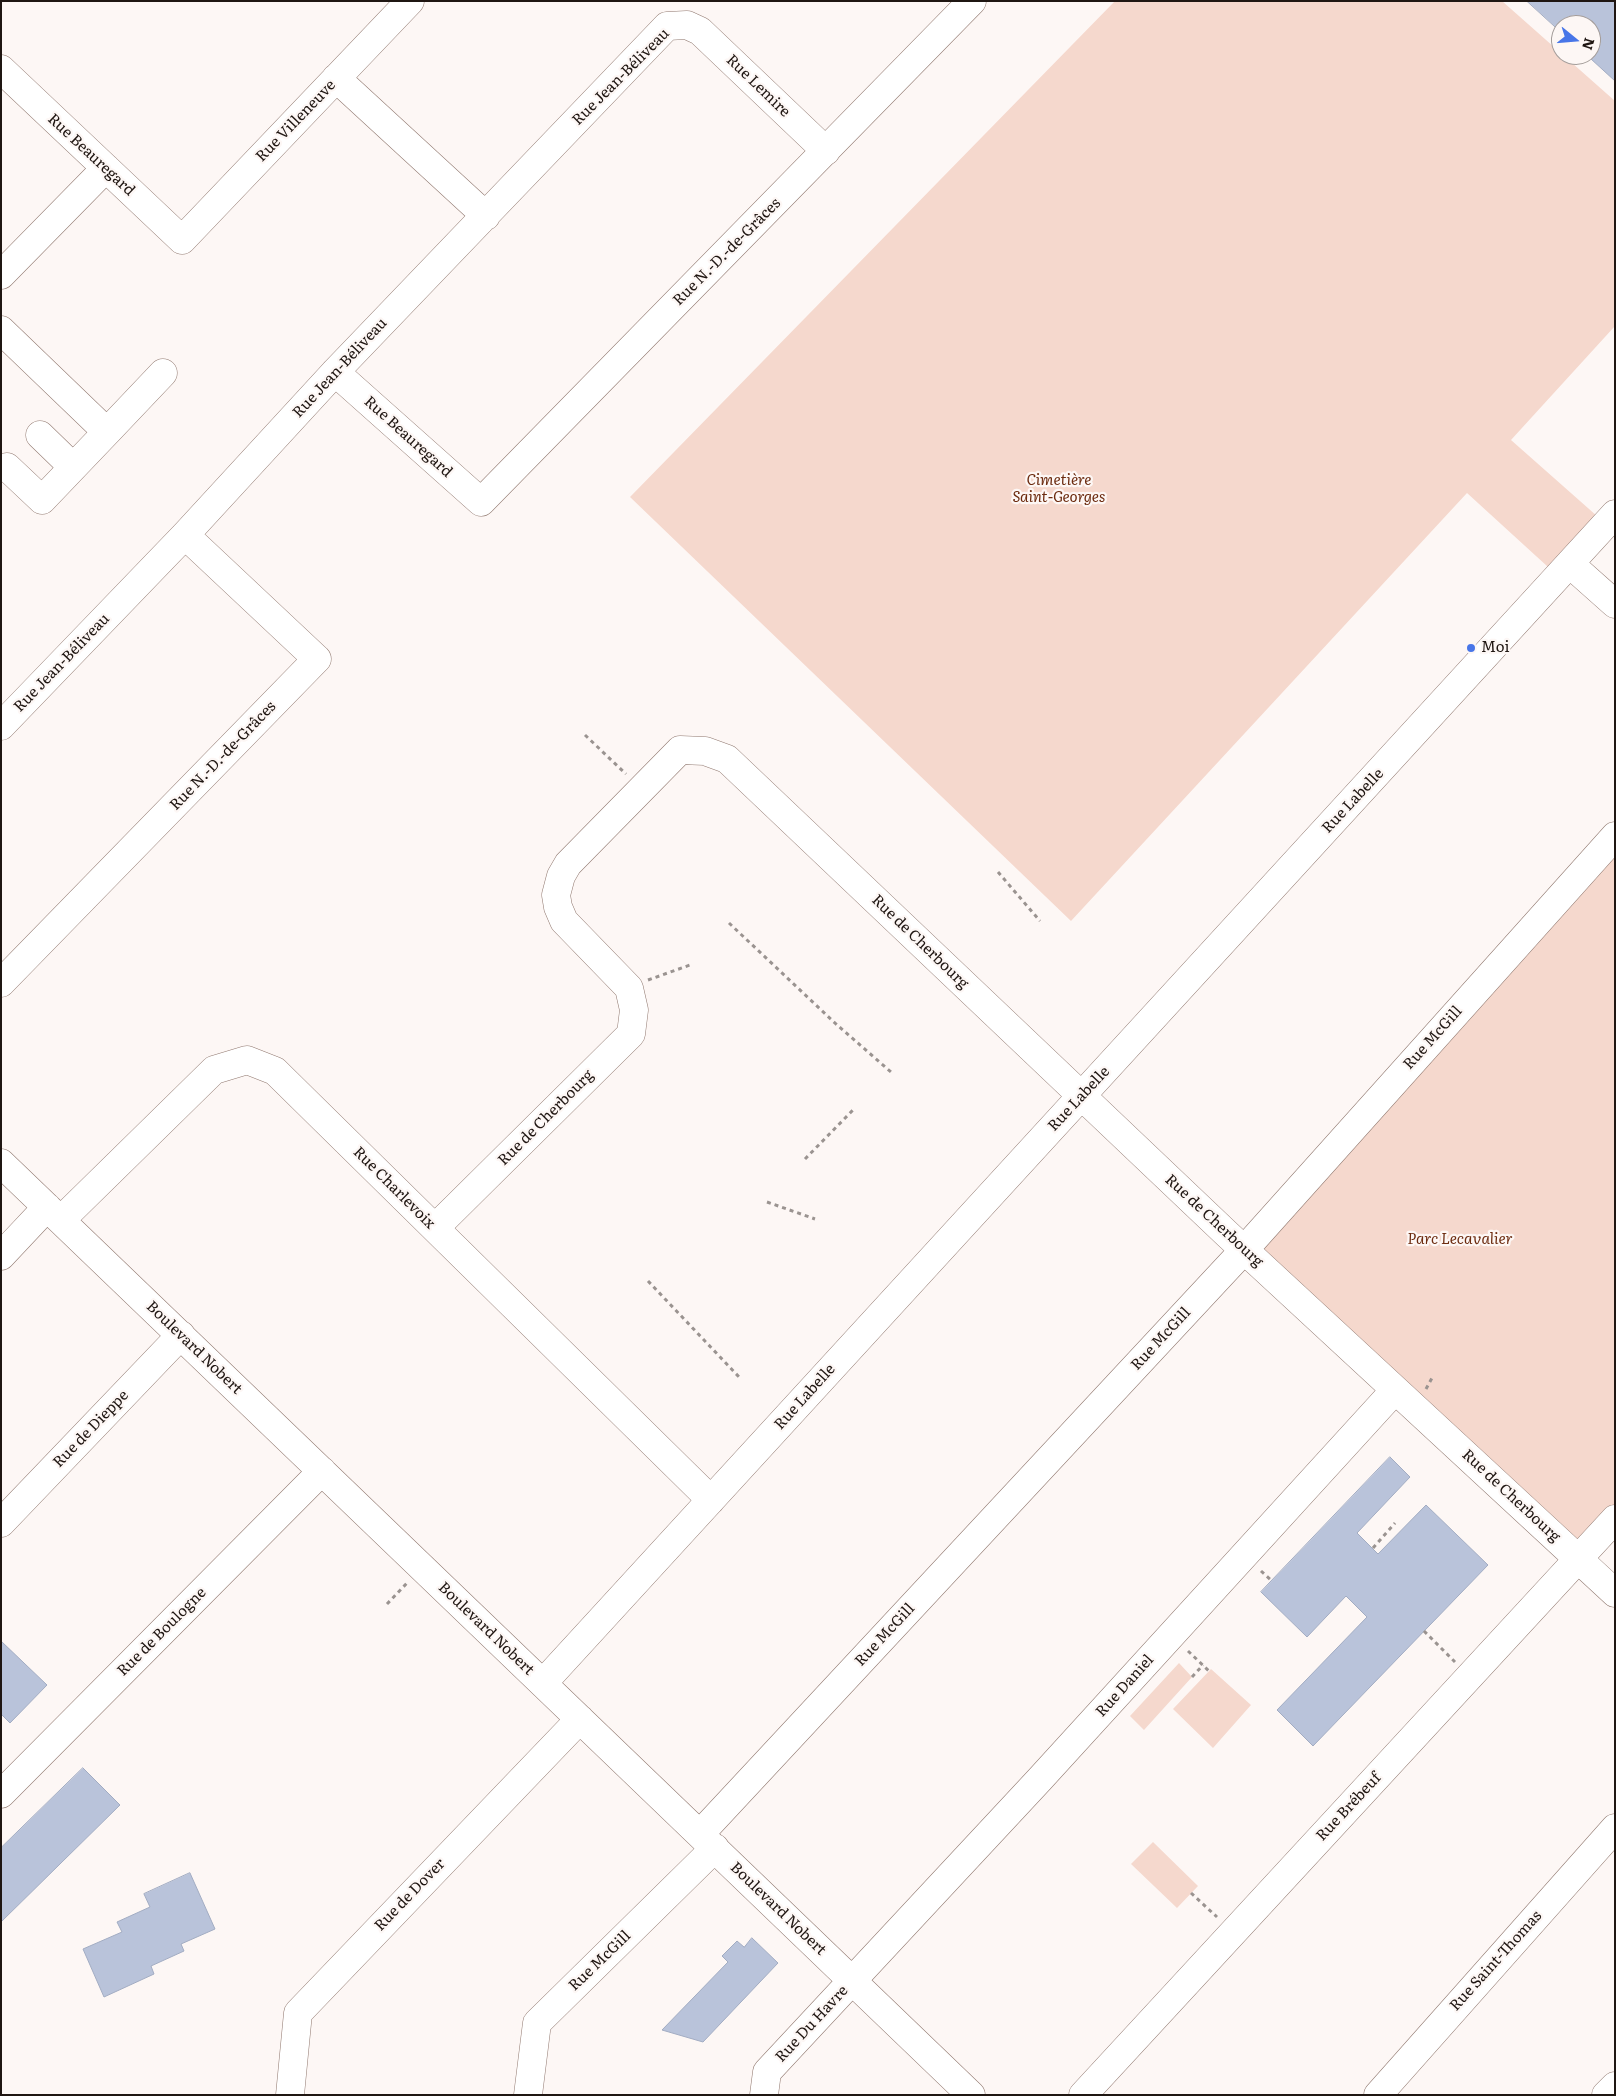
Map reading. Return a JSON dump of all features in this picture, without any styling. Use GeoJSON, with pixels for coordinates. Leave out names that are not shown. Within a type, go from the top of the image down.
{"type":"FeatureCollection","features":[{"type":"Feature","properties":{"kind":"street","name":"Rue Villeneuve"},"geometry":{"type":"LineString","coordinates":[[182,240],[410,1]]}},
{"type":"Feature","properties":{"kind":"street","name":"Rue N.-D.-de-Grâces"},"geometry":{"type":"LineString","coordinates":[[480,502],[826,152],[972,1]]}},
{"type":"Feature","properties":{"kind":"street","name":"Rue Lemire"},"geometry":{"type":"LineString","coordinates":[[687,25],[700,30],[826,152]]}},
{"type":"Feature","properties":{"kind":"street","name":"Rue Jean-Béliveau"},"geometry":{"type":"LineString","coordinates":[[1,726],[185,535],[335,372],[668,26],[687,25]]}},
{"type":"Feature","properties":{"kind":"street","name":"Rue Beauregard"},"geometry":{"type":"LineString","coordinates":[[1,69],[182,240]]}},
{"type":"Feature","properties":{"kind":"street"},"geometry":{"type":"LineString","coordinates":[[336,78],[486,216]]}},
{"type":"Feature","properties":{"kind":"street"},"geometry":{"type":"LineString","coordinates":[[1,275],[106,168]]}},
{"type":"Feature","properties":{"kind":"street"},"geometry":{"type":"LineString","coordinates":[[1,330],[107,432]]}},
{"type":"Feature","properties":{"kind":"street","name":"Rue Beauregard"},"geometry":{"type":"LineString","coordinates":[[335,372],[480,502]]}},
{"type":"Feature","properties":{"kind":"street"},"geometry":{"type":"LineString","coordinates":[[7,467],[42,500],[163,373]]}},
{"type":"Feature","properties":{"kind":"street"},"geometry":{"type":"LineString","coordinates":[[40,434],[73,467]]}},
{"type":"Feature","properties":{"kind":"street","name":"Rue Labelle"},"geometry":{"type":"LineString","coordinates":[[543,1683],[1615,514]]}},
{"type":"Feature","properties":{"kind":"street","name":"Rue N.-D.-de-Grâces"},"geometry":{"type":"LineString","coordinates":[[1,983],[318,659],[185,535]]}},
{"type":"Feature","properties":{"kind":"street"},"geometry":{"type":"LineString","coordinates":[[1570,564],[1615,604]]}},
{"type":"Feature","properties":{"kind":"street","name":"Rue de Cherbourg"},"geometry":{"type":"LineString","coordinates":[[435,1228],[630,1034],[634,1010],[629,988],[564,921],[558,907],[556,894],[560,876],[568,864],[680,750],[705,751],[727,760],[1244,1250],[1615,1593]]}},
{"type":"Feature","properties":{"kind":"street","name":"Rue McGill"},"geometry":{"type":"LineString","coordinates":[[528,2095],[537,2023],[707,1841],[1244,1250],[1615,836]]}},
{"type":"Feature","properties":{"kind":"street","name":"Rue Charlevoix"},"geometry":{"type":"LineString","coordinates":[[1,1256],[54,1213],[214,1070],[247,1060],[275,1071],[711,1500]]}},
{"type":"Feature","properties":{"kind":"street","name":"Boulevard Nobert"},"geometry":{"type":"LineString","coordinates":[[1,1163],[971,2095]]}},
{"type":"Feature","properties":{"kind":"street","name":"Rue de Dieppe"},"geometry":{"type":"LineString","coordinates":[[1,1523],[181,1335]]}},
{"type":"Feature","properties":{"kind":"street","name":"Rue Daniel"},"geometry":{"type":"LineString","coordinates":[[852,1980],[1040,1779],[1395,1390]]}},
{"type":"Feature","properties":{"kind":"street","name":"Rue de Boulogne"},"geometry":{"type":"LineString","coordinates":[[1,1794],[322,1471]]}},
{"type":"Feature","properties":{"kind":"street","name":"Rue Brébeuf"},"geometry":{"type":"LineString","coordinates":[[1083,2095],[1615,1519]]}},
{"type":"Feature","properties":{"kind":"street","name":"Rue de Dover"},"geometry":{"type":"LineString","coordinates":[[290,2095],[298,2013],[580,1719]]}},
{"type":"Feature","properties":{"kind":"street","name":"Rue Saint-Thomas"},"geometry":{"type":"LineString","coordinates":[[1378,2095],[1615,1828]]}},
{"type":"Feature","properties":{"kind":"street","name":"Rue Du Havre"},"geometry":{"type":"LineString","coordinates":[[764,2095],[766,2072],[852,1980]]}},
{"type":"Feature","properties":{"kind":"street"},"geometry":{"type":"LineString","coordinates":[[1606,2095],[1615,2086]]}},
{"type":"Feature","properties":{"kind":"path"},"geometry":{"type":"LineString","coordinates":[[585,735],[641,788]]}},
{"type":"Feature","properties":{"kind":"path"},"geometry":{"type":"LineString","coordinates":[[998,872],[1040,921]]}},
{"type":"Feature","properties":{"kind":"path"},"geometry":{"type":"LineString","coordinates":[[729,922],[836,1024],[891,1072]]}},
{"type":"Feature","properties":{"kind":"path"},"geometry":{"type":"LineString","coordinates":[[629,988],[690,964]]}},
{"type":"Feature","properties":{"kind":"path"},"geometry":{"type":"LineString","coordinates":[[804,1159],[853,1110]]}},
{"type":"Feature","properties":{"kind":"path"},"geometry":{"type":"LineString","coordinates":[[767,1202],[815,1219]]}},
{"type":"Feature","properties":{"kind":"path"},"geometry":{"type":"LineString","coordinates":[[648,1282],[740,1378]]}},
{"type":"Feature","properties":{"kind":"path"},"geometry":{"type":"LineString","coordinates":[[1373,1548],[1395,1523]]}},
{"type":"Feature","properties":{"kind":"path"},"geometry":{"type":"LineString","coordinates":[[387,1604],[422,1567]]}},
{"type":"Feature","properties":{"kind":"path"},"geometry":{"type":"LineString","coordinates":[[1424,1632],[1470,1676]]}},
{"type":"Feature","properties":{"kind":"path"},"geometry":{"type":"LineString","coordinates":[[1172,1635],[1210,1671]]}},
{"type":"Feature","properties":{"kind":"path"},"geometry":{"type":"LineString","coordinates":[[1192,1677],[1203,1665]]}},
{"type":"Feature","properties":{"kind":"path"},"geometry":{"type":"LineString","coordinates":[[1192,1893],[1234,1932]]}},
{"type":"Feature","properties":{"kind":"green space","name":"Cimetière Saint-Georges"},"geometry":{"type":"Polygon","coordinates":[[[1115,1],[1502,1],[1551,44],[1551,65],[1574,65],[1615,101],[1615,326],[1511,440],[1606,524],[1559,577],[1467,493],[1071,921],[630,497],[1115,1]]]}},
{"type":"Feature","properties":{"kind":"green space","name":"Parc Lecavalier"},"geometry":{"type":"Polygon","coordinates":[[[1615,836],[1615,1519],[1578,1559],[1244,1250],[1615,836]]]}},
{"type":"Feature","properties":{"kind":"green space"},"geometry":{"type":"Polygon","coordinates":[[[1179,1663],[1192,1677],[1144,1730],[1130,1716],[1179,1663]]]}},
{"type":"Feature","properties":{"kind":"green space"},"geometry":{"type":"Polygon","coordinates":[[[1211,1669],[1251,1705],[1213,1748],[1173,1709],[1211,1669]]]}},
{"type":"Feature","properties":{"kind":"green space"},"geometry":{"type":"Polygon","coordinates":[[[1153,1842],[1198,1886],[1177,1908],[1131,1864],[1153,1842]]]}},
{"type":"Feature","properties":{"kind":"building"},"geometry":{"type":"Polygon","coordinates":[[[1527,1],[1615,1],[1615,81],[1598,65],[1601,65],[1601,15],[1551,15],[1551,23],[1527,1]]]}},
{"type":"Feature","properties":{"kind":"building"},"geometry":{"type":"Polygon","coordinates":[[[1390,1457],[1410,1477],[1357,1533],[1378,1554],[1426,1505],[1488,1565],[1313,1746],[1277,1710],[1367,1617],[1346,1596],[1307,1637],[1261,1592],[1390,1457]]]}},
{"type":"Feature","properties":{"kind":"building"},"geometry":{"type":"Polygon","coordinates":[[[1,1641],[47,1685],[10,1723],[1,1714],[1,1641]]]}},
{"type":"Feature","properties":{"kind":"building"},"geometry":{"type":"Polygon","coordinates":[[[83,1768],[120,1805],[1,1922],[1,1848],[83,1768]]]}},
{"type":"Feature","properties":{"kind":"building"},"geometry":{"type":"Polygon","coordinates":[[[190,1873],[215,1929],[181,1944],[184,1951],[151,1966],[154,1974],[104,1997],[83,1949],[122,1932],[117,1922],[150,1907],[144,1894],[190,1873]]]}},
{"type":"Feature","properties":{"kind":"building"},"geometry":{"type":"Polygon","coordinates":[[[752,1938],[778,1963],[703,2042],[662,2030],[728,1962],[722,1956],[737,1941],[744,1947],[752,1938]]]}},
{"type":"Feature","properties":{"kind":"place","name":"Moi"},"geometry":{"type":"Point","coordinates":[1471,648]}}]}
